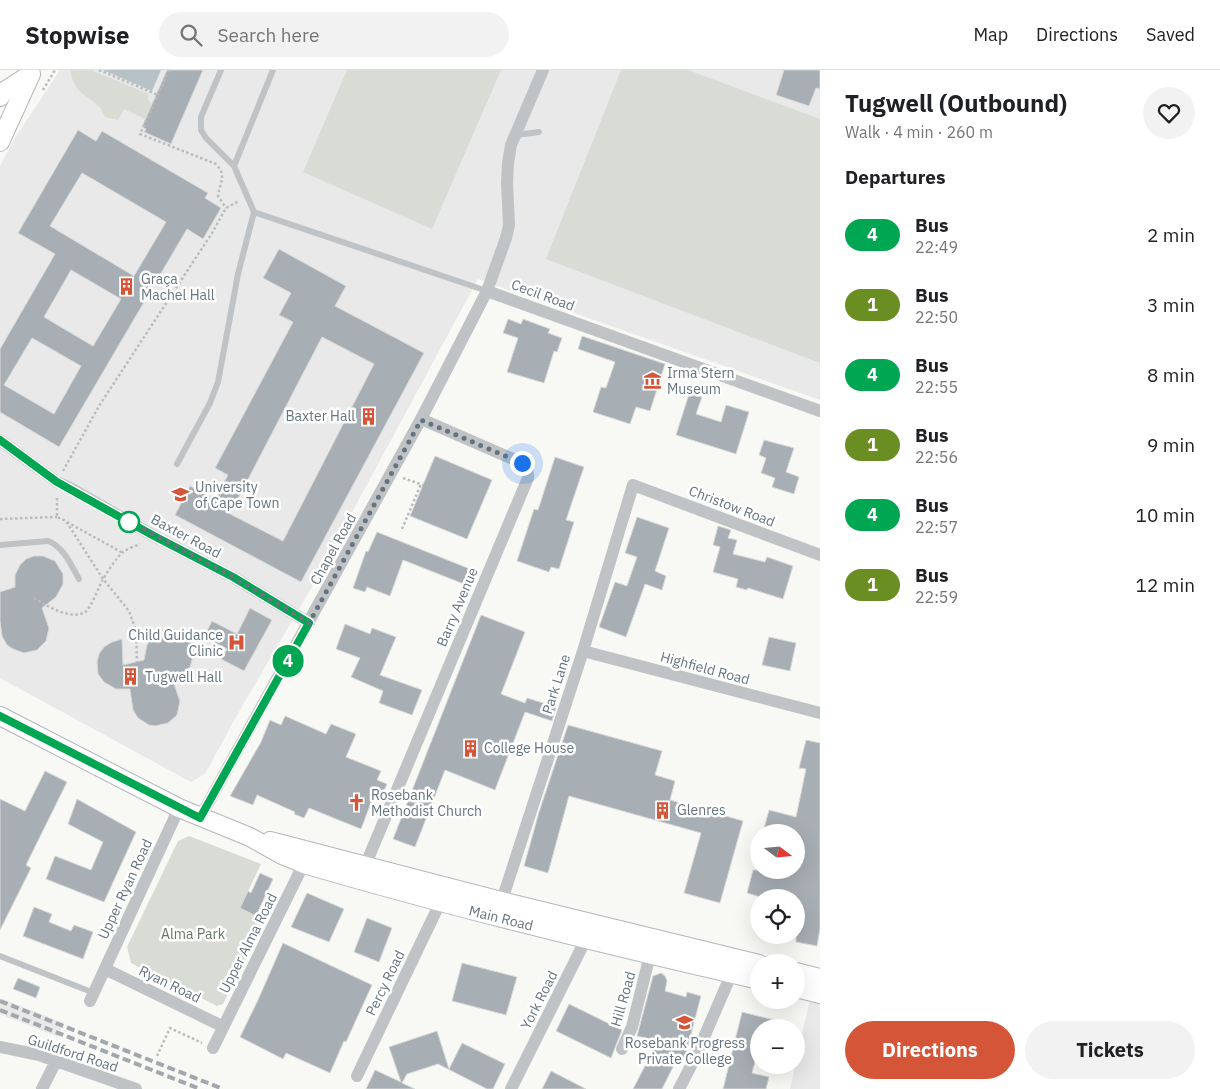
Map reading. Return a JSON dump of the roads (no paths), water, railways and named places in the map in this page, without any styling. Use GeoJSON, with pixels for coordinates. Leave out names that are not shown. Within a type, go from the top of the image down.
{"type":"FeatureCollection","features":[{"type":"Feature","properties":{"kind":"main road"},"geometry":{"type":"LineString","coordinates":[[0,97],[3,92],[33,72]]}},
{"type":"Feature","properties":{"kind":"main road"},"geometry":{"type":"LineString","coordinates":[[0,126],[33,72]]}},
{"type":"Feature","properties":{"kind":"main road"},"geometry":{"type":"LineString","coordinates":[[0,142],[33,72]]}},
{"type":"Feature","properties":{"kind":"main road","name":"Main Road"},"geometry":{"type":"LineString","coordinates":[[0,716],[200,818],[440,903],[590,932],[735,966],[750,975]]}},
{"type":"Feature","properties":{"kind":"main road","name":"Main Road"},"geometry":{"type":"LineString","coordinates":[[307,857],[365,866],[590,932],[650,955],[735,966],[750,965]]}},
{"type":"Feature","properties":{"kind":"main road"},"geometry":{"type":"LineString","coordinates":[[805,974],[820,978]]}},
{"type":"Feature","properties":{"kind":"main road"},"geometry":{"type":"LineString","coordinates":[[805,990],[820,994]]}},
{"type":"Feature","properties":{"kind":"street","name":"Chapel Road"},"geometry":{"type":"LineString","coordinates":[[200,818],[421,420],[486,291],[509,225],[508,163],[514,135],[544,70]]}},
{"type":"Feature","properties":{"kind":"street","name":"Cecil Road"},"geometry":{"type":"LineString","coordinates":[[486,291],[820,411]]}},
{"type":"Feature","properties":{"kind":"street","name":"Barry Avenue"},"geometry":{"type":"LineString","coordinates":[[365,866],[524,487],[528,472],[526,466],[522,463],[421,420]]}},
{"type":"Feature","properties":{"kind":"street","name":"Baxter Road"},"geometry":{"type":"LineString","coordinates":[[0,440],[57,482],[240,582],[309,623]]}},
{"type":"Feature","properties":{"kind":"street","name":"Christow Road"},"geometry":{"type":"LineString","coordinates":[[633,485],[820,555]]}},
{"type":"Feature","properties":{"kind":"street","name":"Park Lane"},"geometry":{"type":"LineString","coordinates":[[505,891],[633,485]]}},
{"type":"Feature","properties":{"kind":"street","name":"Highfield Road"},"geometry":{"type":"LineString","coordinates":[[582,651],[820,713]]}},
{"type":"Feature","properties":{"kind":"street","name":"Upper Ryan Road"},"geometry":{"type":"LineString","coordinates":[[94,992],[179,808]]}},
{"type":"Feature","properties":{"kind":"street","name":"Upper Alma Road"},"geometry":{"type":"LineString","coordinates":[[213,1048],[222,1026],[307,857]]}},
{"type":"Feature","properties":{"kind":"street","name":"Percy Road"},"geometry":{"type":"LineString","coordinates":[[357,1076],[440,903]]}},
{"type":"Feature","properties":{"kind":"street","name":"York Road"},"geometry":{"type":"LineString","coordinates":[[511,1089],[590,932]]}},
{"type":"Feature","properties":{"kind":"street","name":"Hill Road"},"geometry":{"type":"LineString","coordinates":[[622,1049],[632,1026],[650,955]]}},
{"type":"Feature","properties":{"kind":"street"},"geometry":{"type":"LineString","coordinates":[[679,1089],[695,1058],[735,966]]}},
{"type":"Feature","properties":{"kind":"street","name":"Ryan Road"},"geometry":{"type":"LineString","coordinates":[[105,969],[222,1026]]}},
{"type":"Feature","properties":{"kind":"street","name":"Guildford Road"},"geometry":{"type":"LineString","coordinates":[[0,1047],[56,1061],[136,1089]]}},
{"type":"Feature","properties":{"kind":"street"},"geometry":{"type":"LineString","coordinates":[[42,1089],[56,1061]]}},
{"type":"Feature","properties":{"kind":"lane"},"geometry":{"type":"LineString","coordinates":[[177,464],[210,403],[218,382],[238,274],[254,212],[234,166],[206,138],[201,130],[201,117],[221,70]]}},
{"type":"Feature","properties":{"kind":"lane"},"geometry":{"type":"LineString","coordinates":[[234,166],[273,70]]}},
{"type":"Feature","properties":{"kind":"lane"},"geometry":{"type":"LineString","coordinates":[[514,135],[539,132]]}},
{"type":"Feature","properties":{"kind":"lane","name":"Cecil Road"},"geometry":{"type":"LineString","coordinates":[[254,212],[486,291]]}},
{"type":"Feature","properties":{"kind":"lane"},"geometry":{"type":"LineString","coordinates":[[0,545],[48,540],[61,549],[79,579]]}},
{"type":"Feature","properties":{"kind":"lane"},"geometry":{"type":"LineString","coordinates":[[0,956],[94,992]]}},
{"type":"Feature","properties":{"kind":"railway"},"geometry":{"type":"LineString","coordinates":[[0,1001],[223,1089]]}},
{"type":"Feature","properties":{"kind":"railway"},"geometry":{"type":"LineString","coordinates":[[0,1010],[200,1089]]}},
{"type":"Feature","properties":{"kind":"place","name":"Graça Machel Hall"},"geometry":{"type":"Point","coordinates":[127,287]}},
{"type":"Feature","properties":{"kind":"place","name":"Irma Stern Museum"},"geometry":{"type":"Point","coordinates":[653,381]}},
{"type":"Feature","properties":{"kind":"place","name":"Baxter Hall"},"geometry":{"type":"Point","coordinates":[369,416]}},
{"type":"Feature","properties":{"kind":"place","name":"University of Cape Town"},"geometry":{"type":"Point","coordinates":[181,495]}},
{"type":"Feature","properties":{"kind":"place","name":"Child Guidance Clinic"},"geometry":{"type":"Point","coordinates":[237,643]}},
{"type":"Feature","properties":{"kind":"place","name":"Tugwell Hall"},"geometry":{"type":"Point","coordinates":[131,677]}},
{"type":"Feature","properties":{"kind":"place","name":"College House"},"geometry":{"type":"Point","coordinates":[470,748]}},
{"type":"Feature","properties":{"kind":"place","name":"Rosebank Methodist Church"},"geometry":{"type":"Point","coordinates":[357,803]}},
{"type":"Feature","properties":{"kind":"place","name":"Glenres"},"geometry":{"type":"Point","coordinates":[663,810]}},
{"type":"Feature","properties":{"kind":"place","name":"Rosebank Progress Private College"},"geometry":{"type":"Point","coordinates":[685,1023]}},
{"type":"Feature","properties":{"kind":"park label","name":"Alma Park"},"geometry":{"type":"Point","coordinates":[193,934]}}]}
